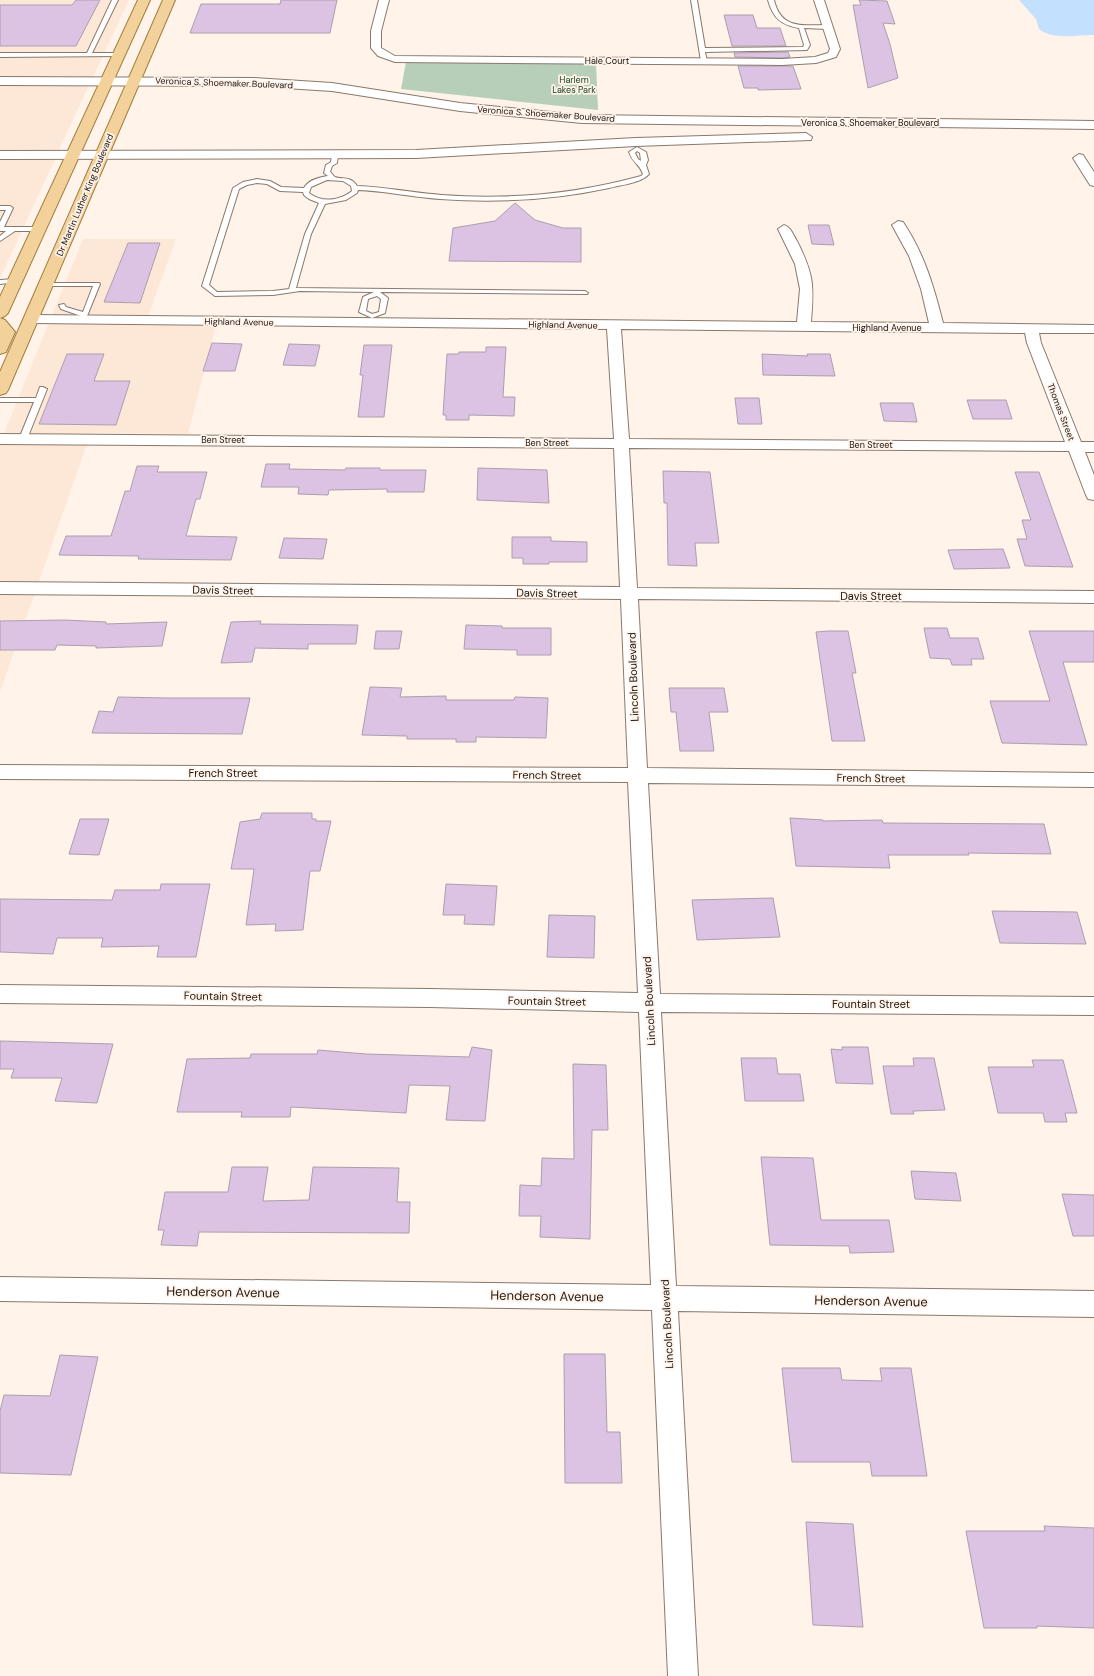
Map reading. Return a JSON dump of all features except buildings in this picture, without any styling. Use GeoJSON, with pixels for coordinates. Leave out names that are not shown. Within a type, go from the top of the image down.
{"type":"FeatureCollection","features":[{"type":"Feature","properties":{"kind":"main road"},"geometry":{"type":"LineString","coordinates":[[31,320],[17,313],[8,296],[7,281],[38,229],[144,0]]}},
{"type":"Feature","properties":{"kind":"main road","name":"Dr Martin Luther King Boulevard"},"geometry":{"type":"LineString","coordinates":[[1,383],[31,320],[169,0]]}},
{"type":"Feature","properties":{"kind":"main road"},"geometry":{"type":"LineString","coordinates":[[0,313],[8,296]]}},
{"type":"Feature","properties":{"kind":"main road"},"geometry":{"type":"LineString","coordinates":[[0,323],[7,332],[0,349]]}},
{"type":"Feature","properties":{"kind":"street","name":"Hale Court"},"geometry":{"type":"LineString","coordinates":[[384,0],[375,40],[376,48],[382,55],[395,59],[800,62],[816,60],[832,55],[835,49],[828,26]]}},
{"type":"Feature","properties":{"kind":"street"},"geometry":{"type":"LineString","coordinates":[[818,0],[828,26]]}},
{"type":"Feature","properties":{"kind":"street","name":"Veronica S. Shoemaker Boulevard"},"geometry":{"type":"LineString","coordinates":[[0,81],[134,80],[254,82],[332,87],[460,107],[582,119],[1094,124]]}},
{"type":"Feature","properties":{"kind":"street"},"geometry":{"type":"LineString","coordinates":[[416,154],[516,141],[537,132],[533,114]]}},
{"type":"Feature","properties":{"kind":"street","name":"Veronica S. Shoemaker Boulevard"},"geometry":{"type":"LineString","coordinates":[[950,136],[1094,137]]}},
{"type":"Feature","properties":{"kind":"street","name":"Veronica S. Shoemaker Boulevard"},"geometry":{"type":"LineString","coordinates":[[0,155],[335,159],[416,154],[636,146],[816,137]]}},
{"type":"Feature","properties":{"kind":"street"},"geometry":{"type":"LineString","coordinates":[[1079,158],[1094,182]]}},
{"type":"Feature","properties":{"kind":"street"},"geometry":{"type":"LineString","coordinates":[[898,225],[916,256],[928,290],[937,328]]}},
{"type":"Feature","properties":{"kind":"street"},"geometry":{"type":"LineString","coordinates":[[784,229],[802,264],[807,289],[804,327]]}},
{"type":"Feature","properties":{"kind":"street","name":"Highland Avenue"},"geometry":{"type":"LineString","coordinates":[[31,320],[84,318],[371,320],[614,325],[1094,329]]}},
{"type":"Feature","properties":{"kind":"street","name":"Lincoln Boulevard"},"geometry":{"type":"LineString","coordinates":[[614,325],[623,443],[637,776],[666,1298],[684,1676]]}},
{"type":"Feature","properties":{"kind":"street","name":"Thomas Street"},"geometry":{"type":"LineString","coordinates":[[1031,329],[1034,343],[1094,495]]}},
{"type":"Feature","properties":{"kind":"street","name":"Ben Street"},"geometry":{"type":"LineString","coordinates":[[0,439],[1094,447]]}},
{"type":"Feature","properties":{"kind":"street","name":"Davis Street"},"geometry":{"type":"LineString","coordinates":[[0,588],[1094,597]]}},
{"type":"Feature","properties":{"kind":"street","name":"French Street"},"geometry":{"type":"LineString","coordinates":[[0,772],[1094,780]]}},
{"type":"Feature","properties":{"kind":"street","name":"Fountain Street"},"geometry":{"type":"LineString","coordinates":[[0,994],[438,998],[649,1003],[1094,1006]]}},
{"type":"Feature","properties":{"kind":"street","name":"Henderson Avenue"},"geometry":{"type":"LineString","coordinates":[[0,1289],[1094,1304]]}},
{"type":"Feature","properties":{"kind":"lane"},"geometry":{"type":"LineString","coordinates":[[89,54],[115,0]]}},
{"type":"Feature","properties":{"kind":"lane"},"geometry":{"type":"LineString","coordinates":[[694,0],[704,62]]}},
{"type":"Feature","properties":{"kind":"lane"},"geometry":{"type":"LineString","coordinates":[[771,0],[772,9],[783,23],[790,26],[828,26]]}},
{"type":"Feature","properties":{"kind":"lane"},"geometry":{"type":"LineString","coordinates":[[703,50],[805,49],[807,45],[801,26]]}},
{"type":"Feature","properties":{"kind":"lane"},"geometry":{"type":"LineString","coordinates":[[0,55],[119,54]]}},
{"type":"Feature","properties":{"kind":"lane"},"geometry":{"type":"LineString","coordinates":[[331,177],[350,181],[356,188],[373,188],[440,197],[523,198],[575,192],[623,183],[643,177],[646,174],[643,165],[645,160],[643,152],[636,146],[632,152],[634,160],[643,165]]}},
{"type":"Feature","properties":{"kind":"lane"},"geometry":{"type":"LineString","coordinates":[[306,190],[312,182],[337,174],[338,166],[335,159]]}},
{"type":"Feature","properties":{"kind":"lane"},"geometry":{"type":"LineString","coordinates":[[306,190],[280,189],[268,182],[257,181],[245,183],[236,188],[205,286],[215,294],[273,293],[292,290],[585,293]]}},
{"type":"Feature","properties":{"kind":"lane"},"geometry":{"type":"LineString","coordinates":[[306,190],[310,197],[322,202],[346,199],[355,192],[356,188]]}},
{"type":"Feature","properties":{"kind":"lane"},"geometry":{"type":"LineString","coordinates":[[292,290],[311,226],[322,202]]}},
{"type":"Feature","properties":{"kind":"lane"},"geometry":{"type":"LineString","coordinates":[[0,208],[10,208],[0,228],[38,229]]}},
{"type":"Feature","properties":{"kind":"lane"},"geometry":{"type":"LineString","coordinates":[[0,239],[13,229]]}},
{"type":"Feature","properties":{"kind":"lane"},"geometry":{"type":"LineString","coordinates":[[46,284],[70,286],[97,284],[84,318],[63,308],[62,305]]}},
{"type":"Feature","properties":{"kind":"lane"},"geometry":{"type":"LineString","coordinates":[[377,292],[385,298],[382,313],[371,320],[362,312],[365,298],[377,292]]}},
{"type":"Feature","properties":{"kind":"lane"},"geometry":{"type":"LineString","coordinates":[[23,439],[43,389]]}},
{"type":"Feature","properties":{"kind":"lane"},"geometry":{"type":"LineString","coordinates":[[0,400],[38,400]]}},
{"type":"Feature","properties":{"kind":"shaded area"},"geometry":{"type":"Polygon","coordinates":[[[0,0],[129,0],[93,77],[0,78],[0,0]]]}},
{"type":"Feature","properties":{"kind":"shaded area"},"geometry":{"type":"Polygon","coordinates":[[[90,83],[58,152],[0,152],[0,84],[90,83]]]}},
{"type":"Feature","properties":{"kind":"shaded area"},"geometry":{"type":"Polygon","coordinates":[[[0,159],[55,159],[0,278],[0,159]]]}},
{"type":"Feature","properties":{"kind":"shaded area"},"geometry":{"type":"Polygon","coordinates":[[[83,239],[176,239],[148,316],[218,317],[188,434],[91,433],[0,692],[0,443],[83,239]]]}},
{"type":"Feature","properties":{"kind":"green space","name":"Harlem Lakes Park"},"geometry":{"type":"Polygon","coordinates":[[[406,62],[596,63],[598,110],[401,89],[406,62]]]}},
{"type":"Feature","properties":{"kind":"water"},"geometry":{"type":"Polygon","coordinates":[[[1019,0],[1094,0],[1094,35],[1058,36],[1044,32],[1039,29],[1036,19],[1019,0]]]}}]}
